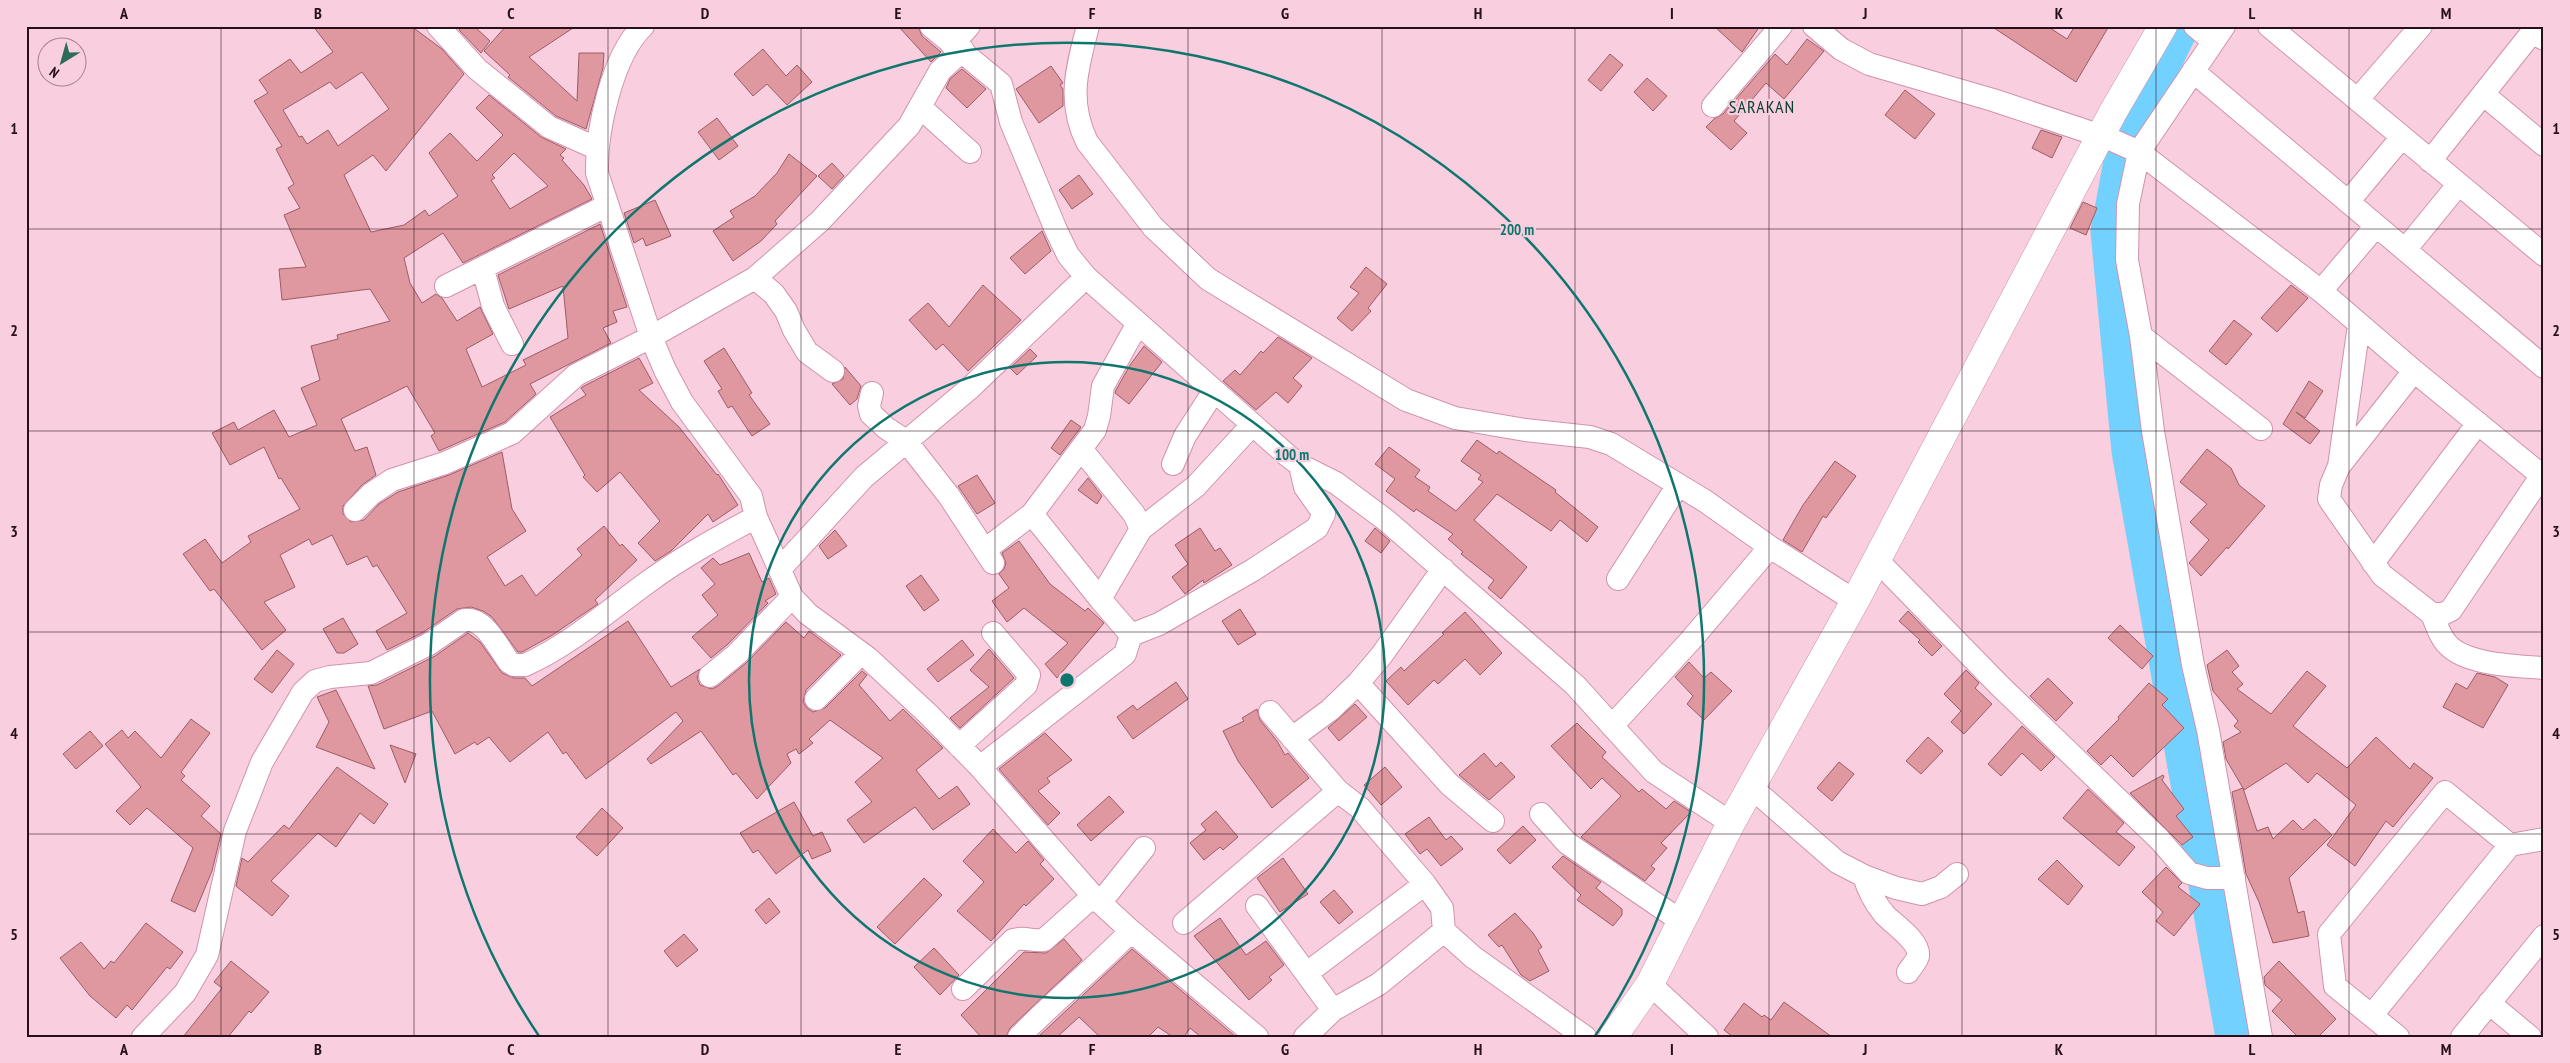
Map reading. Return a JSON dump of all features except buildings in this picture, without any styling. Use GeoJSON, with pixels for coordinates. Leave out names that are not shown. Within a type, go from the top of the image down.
{"type":"FeatureCollection","features":[{"type":"Feature","properties":{"kind":"street"},"geometry":{"type":"LineString","coordinates":[[438,26],[477,69],[549,127],[596,148]]}},
{"type":"Feature","properties":{"kind":"street"},"geometry":{"type":"LineString","coordinates":[[931,26],[1002,84],[1011,122],[1056,230],[1068,255],[1086,277],[1252,425],[1300,465],[1336,483],[1387,521],[1443,569],[1562,673],[1654,772],[1731,823]]}},
{"type":"Feature","properties":{"kind":"street"},"geometry":{"type":"LineString","coordinates":[[355,510],[370,494],[392,480],[445,462],[512,433],[576,375],[651,337],[755,278],[820,221],[908,126],[969,26]]}},
{"type":"Feature","properties":{"kind":"street"},"geometry":{"type":"LineString","coordinates":[[1088,26],[1075,71],[1074,86],[1079,126],[1086,142],[1130,201],[1208,279],[1406,400],[1455,418],[1525,430],[1590,438],[1611,444],[1678,485],[1855,601]]}},
{"type":"Feature","properties":{"kind":"street"},"geometry":{"type":"LineString","coordinates":[[1713,106],[1781,26]]}},
{"type":"Feature","properties":{"kind":"street"},"geometry":{"type":"LineString","coordinates":[[1814,26],[1840,49],[1869,64],[1993,100],[2120,143],[2321,291],[2414,371],[2543,473],[2457,602],[2444,614],[2432,614]]}},
{"type":"Feature","properties":{"kind":"street"},"geometry":{"type":"LineString","coordinates":[[1613,1037],[1650,984],[1731,823],[1855,601],[1876,559],[2120,143],[2162,26]]}},
{"type":"Feature","properties":{"kind":"street"},"geometry":{"type":"LineString","coordinates":[[2269,26],[2544,255]]}},
{"type":"Feature","properties":{"kind":"street"},"geometry":{"type":"LineString","coordinates":[[2358,100],[2421,26]]}},
{"type":"Feature","properties":{"kind":"street"},"geometry":{"type":"LineString","coordinates":[[630,31],[617,69],[596,148],[597,173],[606,206],[637,288],[651,337],[682,402],[751,496],[756,518],[792,597],[808,614],[861,653],[959,746],[980,767],[1097,899],[1131,931],[1257,1037]]}},
{"type":"Feature","properties":{"kind":"street"},"geometry":{"type":"LineString","coordinates":[[2120,143],[2193,72],[2210,32]]}},
{"type":"Feature","properties":{"kind":"street"},"geometry":{"type":"LineString","coordinates":[[2430,161],[2530,35],[2536,34],[2544,38]]}},
{"type":"Feature","properties":{"kind":"street"},"geometry":{"type":"LineString","coordinates":[[2193,72],[2544,367]]}},
{"type":"Feature","properties":{"kind":"street"},"geometry":{"type":"LineString","coordinates":[[2483,94],[2544,145]]}},
{"type":"Feature","properties":{"kind":"street"},"geometry":{"type":"LineString","coordinates":[[920,107],[970,152]]}},
{"type":"Feature","properties":{"kind":"street"},"geometry":{"type":"LineString","coordinates":[[2348,202],[2402,137]]}},
{"type":"Feature","properties":{"kind":"street"},"geometry":{"type":"LineString","coordinates":[[2120,143],[2128,204],[2127,260],[2141,336],[2153,431],[2192,665],[2208,730],[2220,879],[2261,1037]]}},
{"type":"Feature","properties":{"kind":"street"},"geometry":{"type":"LineString","coordinates":[[2406,250],[2458,185]]}},
{"type":"Feature","properties":{"kind":"street"},"geometry":{"type":"LineString","coordinates":[[446,286],[606,206]]}},
{"type":"Feature","properties":{"kind":"street"},"geometry":{"type":"LineString","coordinates":[[2321,291],[2376,226]]}},
{"type":"Feature","properties":{"kind":"street"},"geometry":{"type":"LineString","coordinates":[[483,269],[494,306],[512,344]]}},
{"type":"Feature","properties":{"kind":"street"},"geometry":{"type":"LineString","coordinates":[[780,568],[864,477],[970,388],[1086,277]]}},
{"type":"Feature","properties":{"kind":"street"},"geometry":{"type":"LineString","coordinates":[[755,278],[774,294],[786,311],[794,330],[807,352],[834,371]]}},
{"type":"Feature","properties":{"kind":"street"},"geometry":{"type":"LineString","coordinates":[[872,393],[869,406],[871,414],[886,428],[906,441],[949,496],[989,556],[1032,514],[1095,430],[1104,386],[1138,323]]}},
{"type":"Feature","properties":{"kind":"street"},"geometry":{"type":"LineString","coordinates":[[2340,466],[2359,325]]}},
{"type":"Feature","properties":{"kind":"street"},"geometry":{"type":"LineString","coordinates":[[2141,336],[2261,429]]}},
{"type":"Feature","properties":{"kind":"street"},"geometry":{"type":"LineString","coordinates":[[2414,371],[2340,466],[2331,485],[2329,499],[2382,575],[2432,614],[2448,646],[2462,655],[2478,661],[2544,668]]}},
{"type":"Feature","properties":{"kind":"street"},"geometry":{"type":"LineString","coordinates":[[1173,464],[1185,436],[1214,391]]}},
{"type":"Feature","properties":{"kind":"street"},"geometry":{"type":"LineString","coordinates":[[2373,563],[2478,423]]}},
{"type":"Feature","properties":{"kind":"street"},"geometry":{"type":"LineString","coordinates":[[1100,599],[1141,529],[1196,486],[1252,425]]}},
{"type":"Feature","properties":{"kind":"street"},"geometry":{"type":"LineString","coordinates":[[1081,448],[1134,514],[1141,529]]}},
{"type":"Feature","properties":{"kind":"street"},"geometry":{"type":"LineString","coordinates":[[1131,635],[1159,624],[1253,570],[1317,528],[1324,519],[1324,514],[1305,487],[1300,465]]}},
{"type":"Feature","properties":{"kind":"street"},"geometry":{"type":"LineString","coordinates":[[1618,579],[1678,485]]}},
{"type":"Feature","properties":{"kind":"street"},"geometry":{"type":"LineString","coordinates":[[1032,514],[1131,635]]}},
{"type":"Feature","properties":{"kind":"street"},"geometry":{"type":"LineString","coordinates":[[143,1037],[185,993],[207,954],[232,841],[262,762],[303,692],[316,681],[330,677],[371,673],[406,657],[464,620],[469,619],[480,622],[509,662],[514,665],[524,665],[581,633],[650,580],[708,543],[756,518]]}},
{"type":"Feature","properties":{"kind":"street"},"geometry":{"type":"LineString","coordinates":[[1612,726],[1690,642],[1770,547]]}},
{"type":"Feature","properties":{"kind":"street"},"geometry":{"type":"LineString","coordinates":[[1876,559],[2000,686],[2160,839],[2189,873],[2220,879]]}},
{"type":"Feature","properties":{"kind":"street"},"geometry":{"type":"LineString","coordinates":[[1292,738],[1330,710],[1358,683],[1381,656],[1443,569]]}},
{"type":"Feature","properties":{"kind":"street"},"geometry":{"type":"LineString","coordinates":[[710,676],[737,654],[792,597]]}},
{"type":"Feature","properties":{"kind":"street"},"geometry":{"type":"LineString","coordinates":[[959,746],[1026,685],[1029,675],[994,633]]}},
{"type":"Feature","properties":{"kind":"street"},"geometry":{"type":"LineString","coordinates":[[980,767],[1125,654],[1131,635]]}},
{"type":"Feature","properties":{"kind":"street"},"geometry":{"type":"LineString","coordinates":[[816,699],[861,653]]}},
{"type":"Feature","properties":{"kind":"street"},"geometry":{"type":"LineString","coordinates":[[1358,683],[1449,784],[1493,821]]}},
{"type":"Feature","properties":{"kind":"street"},"geometry":{"type":"LineString","coordinates":[[1270,712],[1338,792],[1360,808],[1425,884],[1442,908],[1444,930],[1473,957],[1585,1037]]}},
{"type":"Feature","properties":{"kind":"street"},"geometry":{"type":"LineString","coordinates":[[1752,788],[1837,862],[1864,876],[1896,888],[1922,894],[1941,887],[1957,874]]}},
{"type":"Feature","properties":{"kind":"street"},"geometry":{"type":"LineString","coordinates":[[1184,923],[1338,792]]}},
{"type":"Feature","properties":{"kind":"street"},"geometry":{"type":"LineString","coordinates":[[2398,1037],[2335,986],[2329,934],[2445,792],[2510,845]]}},
{"type":"Feature","properties":{"kind":"street"},"geometry":{"type":"LineString","coordinates":[[1541,814],[1567,843],[1681,921]]}},
{"type":"Feature","properties":{"kind":"street"},"geometry":{"type":"LineString","coordinates":[[2372,1015],[2510,845],[2544,839]]}},
{"type":"Feature","properties":{"kind":"street"},"geometry":{"type":"LineString","coordinates":[[963,989],[1013,940],[1020,937],[1036,941],[1044,940],[1097,899],[1144,848]]}},
{"type":"Feature","properties":{"kind":"street"},"geometry":{"type":"LineString","coordinates":[[1864,876],[1867,886],[1884,914],[1905,932],[1918,951],[1918,957],[1908,972]]}},
{"type":"Feature","properties":{"kind":"street"},"geometry":{"type":"LineString","coordinates":[[1307,973],[1425,884]]}},
{"type":"Feature","properties":{"kind":"street"},"geometry":{"type":"LineString","coordinates":[[1257,906],[1333,1010]]}},
{"type":"Feature","properties":{"kind":"street"},"geometry":{"type":"LineString","coordinates":[[1305,1037],[1333,1010],[1379,984],[1444,930]]}},
{"type":"Feature","properties":{"kind":"street"},"geometry":{"type":"LineString","coordinates":[[1019,1037],[1057,998],[1098,965],[1131,931]]}},
{"type":"Feature","properties":{"kind":"street"},"geometry":{"type":"LineString","coordinates":[[2462,1037],[2543,938]]}},
{"type":"Feature","properties":{"kind":"street"},"geometry":{"type":"LineString","coordinates":[[1650,984],[1707,1037]]}},
{"type":"Feature","properties":{"kind":"street"},"geometry":{"type":"LineString","coordinates":[[2489,1004],[2530,1037]]}},
{"type":"Feature","properties":{"kind":"waterway"},"geometry":{"type":"LineString","coordinates":[[2180,26],[2129,129],[2110,232],[2131,451],[2235,1037]]}},
{"type":"Feature","properties":{"kind":"district","name":"SARAKAN"},"geometry":{"type":"Point","coordinates":[1762,106]}}]}
